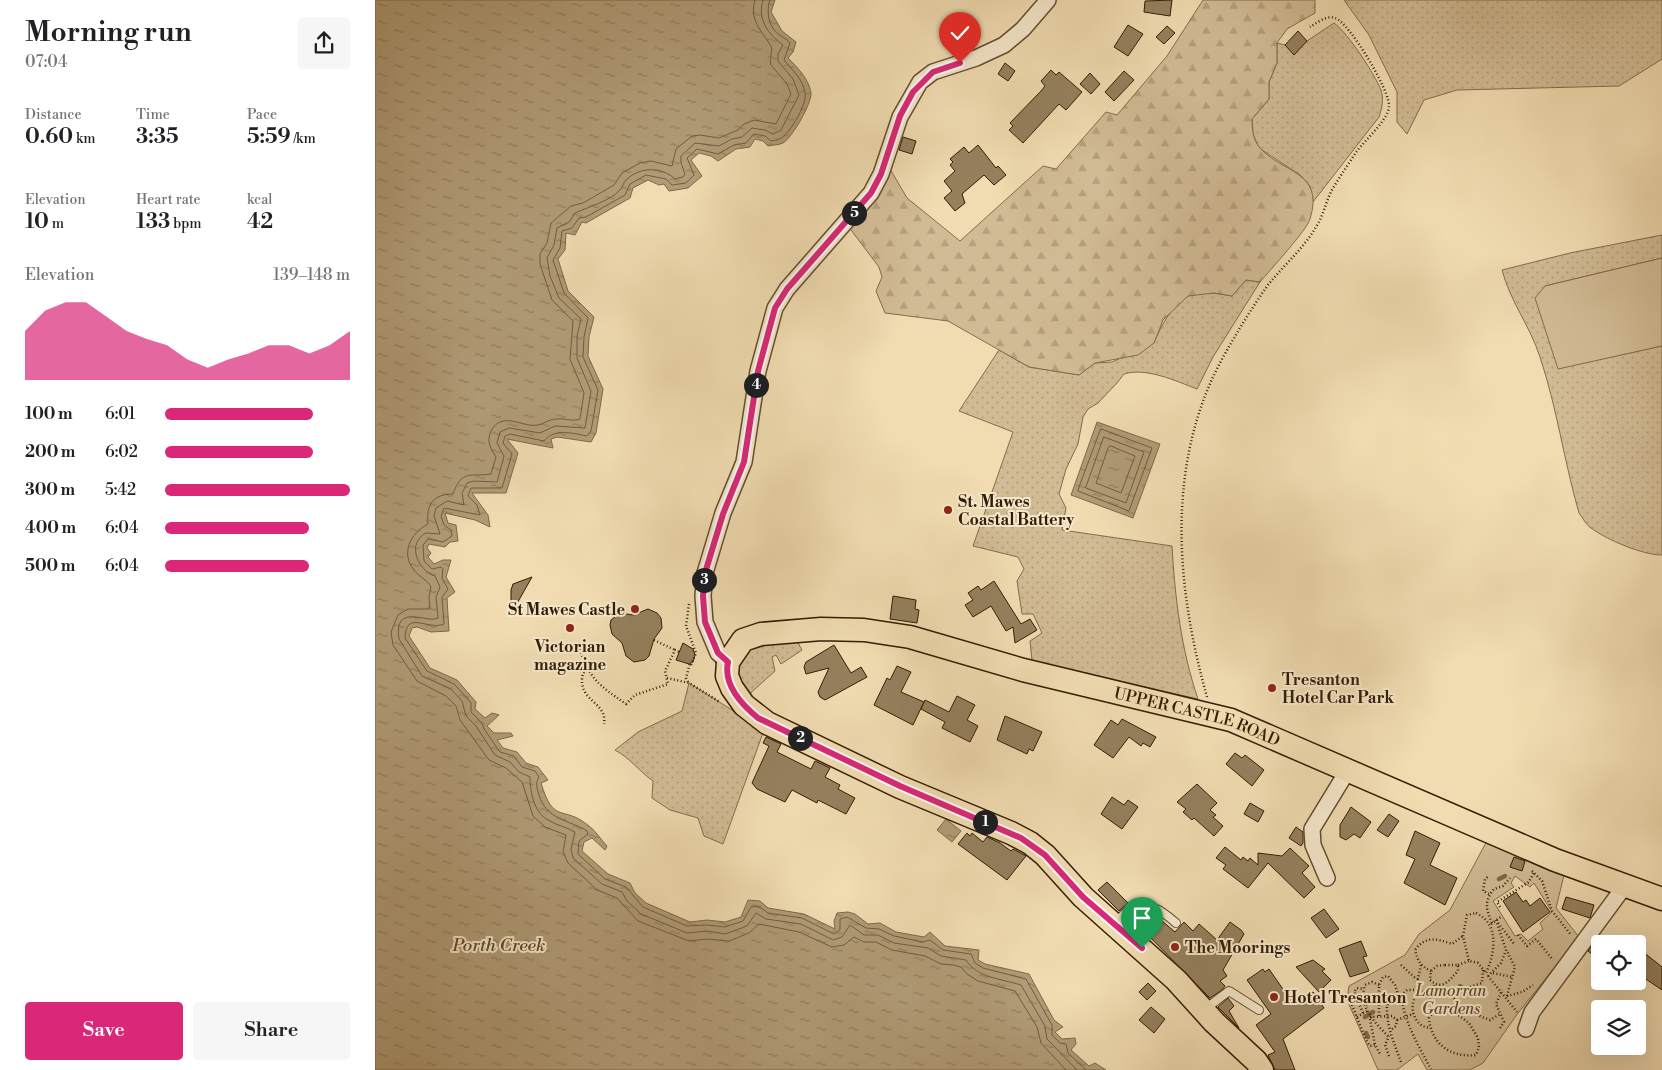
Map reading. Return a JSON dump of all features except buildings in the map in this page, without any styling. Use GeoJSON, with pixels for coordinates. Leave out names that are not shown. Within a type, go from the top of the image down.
{"type":"FeatureCollection","features":[{"type":"Feature","properties":{"kind":"main road","name":"UPPER CASTLE ROAD"},"geometry":{"type":"LineString","coordinates":[[728,666],[739,643],[753,636],[805,630],[876,631],[910,637],[1023,670],[1212,714],[1248,726],[1555,860],[1624,887],[1662,899]]}},
{"type":"Feature","properties":{"kind":"main road"},"geometry":{"type":"LineString","coordinates":[[728,666],[729,682],[737,696],[758,718],[908,790],[1021,838],[1045,855],[1083,897],[1170,974],[1203,1010],[1256,1061],[1262,1070]]}},
{"type":"Feature","properties":{"kind":"street"},"geometry":{"type":"LineString","coordinates":[[728,666],[718,653],[705,622],[703,596],[705,573],[723,514],[744,462],[758,371],[775,308],[787,289],[873,188],[883,168],[900,116],[921,82],[933,72],[976,58],[1004,45],[1023,29],[1048,0]]}},
{"type":"Feature","properties":{"kind":"street"},"geometry":{"type":"LineString","coordinates":[[1327,878],[1313,845],[1312,830],[1348,770]]}},
{"type":"Feature","properties":{"kind":"street"},"geometry":{"type":"LineString","coordinates":[[1526,1029],[1532,1012],[1624,887]]}},
{"type":"Feature","properties":{"kind":"lane"},"geometry":{"type":"LineString","coordinates":[[1114,924],[1129,909],[1135,907],[1157,908],[1176,923]]}},
{"type":"Feature","properties":{"kind":"lane"},"geometry":{"type":"LineString","coordinates":[[1203,1010],[1229,991],[1259,1010]]}},
{"type":"Feature","properties":{"kind":"path"},"geometry":{"type":"LineString","coordinates":[[1212,714],[1193,648],[1184,594],[1181,544],[1182,492],[1190,440],[1205,395],[1225,354],[1268,285],[1316,228],[1334,186],[1358,150],[1387,114],[1390,106],[1374,70],[1350,32],[1339,19],[1326,18],[1310,27]]}},
{"type":"Feature","properties":{"kind":"path"},"geometry":{"type":"LineString","coordinates":[[654,640],[679,652]]}},
{"type":"Feature","properties":{"kind":"path"},"geometry":{"type":"LineString","coordinates":[[578,646],[587,669],[603,690],[626,704],[635,696],[668,684],[665,671],[673,650]]}},
{"type":"Feature","properties":{"kind":"path"},"geometry":{"type":"LineString","coordinates":[[666,678],[689,683],[686,678],[690,663]]}},
{"type":"Feature","properties":{"kind":"path"},"geometry":{"type":"LineString","coordinates":[[587,669],[583,673],[582,689],[591,701],[602,709],[605,718],[604,724]]}},
{"type":"Feature","properties":{"kind":"path"},"geometry":{"type":"LineString","coordinates":[[1529,869],[1542,881],[1552,911],[1573,938]]}},
{"type":"Feature","properties":{"kind":"path"},"geometry":{"type":"LineString","coordinates":[[1500,907],[1497,902],[1529,882],[1534,872]]}},
{"type":"Feature","properties":{"kind":"path"},"geometry":{"type":"LineString","coordinates":[[1489,876],[1483,885],[1483,891],[1489,894]]}},
{"type":"Feature","properties":{"kind":"path"},"geometry":{"type":"LineString","coordinates":[[1488,974],[1493,958],[1493,936],[1486,910],[1489,894],[1494,889],[1503,886],[1510,878]]}},
{"type":"Feature","properties":{"kind":"path"},"geometry":{"type":"LineString","coordinates":[[1469,961],[1463,936],[1467,915],[1476,913],[1491,924]]}},
{"type":"Feature","properties":{"kind":"path"},"geometry":{"type":"LineString","coordinates":[[1491,924],[1501,916]]}},
{"type":"Feature","properties":{"kind":"path"},"geometry":{"type":"LineString","coordinates":[[1496,920],[1515,945]]}},
{"type":"Feature","properties":{"kind":"path"},"geometry":{"type":"LineString","coordinates":[[1496,920],[1515,967],[1507,996]]}},
{"type":"Feature","properties":{"kind":"path"},"geometry":{"type":"LineString","coordinates":[[1518,935],[1527,946],[1536,939],[1554,961]]}},
{"type":"Feature","properties":{"kind":"path"},"geometry":{"type":"LineString","coordinates":[[1421,990],[1417,982],[1421,965],[1415,950],[1421,942],[1430,938],[1452,944],[1463,936]]}},
{"type":"Feature","properties":{"kind":"path"},"geometry":{"type":"LineString","coordinates":[[1488,974],[1501,963],[1507,950]]}},
{"type":"Feature","properties":{"kind":"path"},"geometry":{"type":"LineString","coordinates":[[1549,967],[1559,955]]}},
{"type":"Feature","properties":{"kind":"path"},"geometry":{"type":"LineString","coordinates":[[1458,965],[1459,971],[1448,983],[1442,986],[1429,980],[1431,971],[1437,966],[1458,965],[1469,961],[1478,963],[1507,996],[1518,1013]]}},
{"type":"Feature","properties":{"kind":"path"},"geometry":{"type":"LineString","coordinates":[[1401,965],[1420,980]]}},
{"type":"Feature","properties":{"kind":"path"},"geometry":{"type":"LineString","coordinates":[[1421,965],[1431,971]]}},
{"type":"Feature","properties":{"kind":"path"},"geometry":{"type":"LineString","coordinates":[[1483,970],[1482,983],[1454,992],[1453,997],[1471,1013],[1490,1020],[1500,1014]]}},
{"type":"Feature","properties":{"kind":"path"},"geometry":{"type":"LineString","coordinates":[[1488,974],[1505,974],[1513,977]]}},
{"type":"Feature","properties":{"kind":"path"},"geometry":{"type":"LineString","coordinates":[[1379,1016],[1379,986],[1383,977],[1388,976],[1395,985],[1405,1017],[1431,1069]]}},
{"type":"Feature","properties":{"kind":"path"},"geometry":{"type":"LineString","coordinates":[[1507,996],[1522,992],[1539,978]]}},
{"type":"Feature","properties":{"kind":"path"},"geometry":{"type":"LineString","coordinates":[[1379,986],[1372,982],[1365,985],[1362,994],[1370,1017],[1389,1036],[1401,1062]]}},
{"type":"Feature","properties":{"kind":"path"},"geometry":{"type":"LineString","coordinates":[[1427,993],[1433,990],[1435,984]]}},
{"type":"Feature","properties":{"kind":"path"},"geometry":{"type":"LineString","coordinates":[[1363,1014],[1354,992],[1357,988],[1364,989]]}},
{"type":"Feature","properties":{"kind":"path"},"geometry":{"type":"LineString","coordinates":[[1387,1004],[1407,990],[1421,990],[1427,993],[1436,1008],[1457,1014],[1469,1024],[1478,1038],[1479,1047],[1476,1055],[1463,1056],[1452,1053],[1442,1046],[1430,1028],[1429,1018],[1436,1008]]}},
{"type":"Feature","properties":{"kind":"path"},"geometry":{"type":"LineString","coordinates":[[1421,990],[1411,1004],[1413,1014],[1422,1026],[1430,1028]]}},
{"type":"Feature","properties":{"kind":"path"},"geometry":{"type":"LineString","coordinates":[[1500,1028],[1504,1022],[1497,1004],[1502,990]]}},
{"type":"Feature","properties":{"kind":"path"},"geometry":{"type":"LineString","coordinates":[[1348,995],[1370,1046],[1375,1045]]}},
{"type":"Feature","properties":{"kind":"path"},"geometry":{"type":"LineString","coordinates":[[1366,1005],[1373,1000],[1380,999],[1387,1004]]}},
{"type":"Feature","properties":{"kind":"path"},"geometry":{"type":"LineString","coordinates":[[1387,1004],[1387,1016],[1391,1029],[1385,1045],[1389,1056]]}},
{"type":"Feature","properties":{"kind":"path"},"geometry":{"type":"LineString","coordinates":[[1357,1017],[1367,1011]]}},
{"type":"Feature","properties":{"kind":"path"},"geometry":{"type":"LineString","coordinates":[[1397,1020],[1413,1014]]}},
{"type":"Feature","properties":{"kind":"path"},"geometry":{"type":"LineString","coordinates":[[1370,1017],[1393,1016],[1397,1020]]}},
{"type":"Feature","properties":{"kind":"path"},"geometry":{"type":"LineString","coordinates":[[1370,1017],[1375,1045],[1380,1054]]}},
{"type":"Feature","properties":{"kind":"path"},"geometry":{"type":"LineString","coordinates":[[1382,1030],[1391,1029],[1396,1026],[1397,1020]]}},
{"type":"Feature","properties":{"kind":"green space"},"geometry":{"type":"Polygon","coordinates":[[[1203,0],[1315,0],[1315,13],[1287,29],[1277,43],[1277,63],[1269,82],[1269,99],[1252,119],[1253,134],[1260,148],[1307,182],[1312,191],[1313,203],[1310,219],[1307,224],[1260,282],[1246,280],[1232,296],[1214,293],[1188,296],[1163,320],[1154,343],[1138,355],[1095,363],[1079,375],[1029,367],[948,321],[885,313],[876,291],[882,277],[879,267],[845,222],[886,162],[907,198],[960,241],[1043,166],[1056,169],[1106,112],[1117,115],[1167,56],[1203,0]]]}},
{"type":"Feature","properties":{"kind":"green space"},"geometry":{"type":"Polygon","coordinates":[[[1344,0],[1662,0],[1662,59],[1619,86],[1457,90],[1424,100],[1407,134],[1397,122],[1397,92],[1369,35],[1344,0]]]}},
{"type":"Feature","properties":{"kind":"green space"},"geometry":{"type":"Polygon","coordinates":[[[1334,23],[1353,44],[1373,74],[1381,90],[1382,104],[1379,117],[1313,202],[1310,186],[1300,175],[1259,148],[1253,134],[1252,119],[1269,99],[1269,82],[1277,63],[1277,43],[1285,45],[1294,54],[1307,41],[1334,23]]]}},
{"type":"Feature","properties":{"kind":"green space"},"geometry":{"type":"Polygon","coordinates":[[[1662,235],[1662,258],[1545,286],[1558,368],[1662,346],[1662,555],[1635,550],[1598,533],[1589,527],[1579,513],[1540,357],[1502,270],[1570,253],[1662,235]]]}},
{"type":"Feature","properties":{"kind":"green space"},"geometry":{"type":"Polygon","coordinates":[[[1662,258],[1662,346],[1558,369],[1535,298],[1545,286],[1662,258]]]}},
{"type":"Feature","properties":{"kind":"green space"},"geometry":{"type":"Polygon","coordinates":[[[1246,280],[1260,282],[1213,357],[1197,389],[1170,379],[1142,372],[1124,374],[1098,403],[1088,409],[1083,417],[1078,444],[1066,469],[1059,494],[1066,508],[1062,530],[1172,546],[1183,642],[1198,699],[1032,661],[1030,641],[1042,633],[1033,614],[1022,614],[1017,581],[1024,569],[1018,557],[973,546],[1013,432],[959,411],[999,350],[1029,367],[1079,375],[1095,363],[1112,362],[1154,343],[1172,310],[1188,296],[1204,293],[1232,296],[1246,280]]]}},
{"type":"Feature","properties":{"kind":"green space"},"geometry":{"type":"Polygon","coordinates":[[[797,641],[802,650],[781,664],[776,655],[772,657],[775,671],[745,698],[734,669],[751,644],[797,641]]]}},
{"type":"Feature","properties":{"kind":"green space"},"geometry":{"type":"Polygon","coordinates":[[[689,683],[764,730],[723,844],[704,836],[698,818],[670,810],[652,798],[653,781],[615,750],[638,732],[682,711],[689,683]]]}},
{"type":"Feature","properties":{"kind":"green space","name":"Lamorran Gardens"},"geometry":{"type":"Polygon","coordinates":[[[1489,837],[1565,871],[1556,908],[1579,937],[1518,1013],[1483,1063],[1470,1070],[1427,1070],[1418,1054],[1397,1070],[1378,1070],[1347,1000],[1349,986],[1405,955],[1419,934],[1450,910],[1489,837]],[[1515,876],[1511,883],[1514,887],[1493,901],[1515,936],[1521,934],[1528,941],[1543,929],[1540,923],[1552,912],[1534,883],[1530,887],[1515,876]]]}},
{"type":"Feature","properties":{"kind":"water","name":"Porth Creek"},"geometry":{"type":"Polygon","coordinates":[[[375,0],[775,0],[771,12],[782,31],[796,42],[793,52],[788,58],[805,78],[811,93],[801,120],[783,143],[768,146],[763,141],[755,139],[750,147],[736,149],[718,161],[711,156],[699,153],[691,160],[702,176],[688,188],[669,191],[664,184],[659,185],[648,180],[633,188],[630,198],[586,223],[582,222],[575,235],[566,233],[565,250],[558,259],[568,291],[594,317],[589,337],[588,356],[603,389],[596,433],[591,442],[557,437],[551,439],[553,448],[507,439],[518,453],[506,493],[472,493],[488,515],[490,527],[475,520],[445,513],[448,523],[456,525],[458,541],[450,542],[445,547],[429,544],[427,548],[431,553],[428,557],[434,564],[443,560],[451,560],[446,577],[455,592],[447,598],[449,631],[431,632],[417,627],[412,628],[409,636],[430,668],[457,680],[476,702],[475,709],[485,718],[492,713],[499,715],[487,726],[494,733],[511,733],[513,736],[497,740],[503,748],[517,752],[526,763],[538,767],[548,780],[541,783],[550,805],[555,810],[572,816],[589,826],[607,846],[605,850],[592,838],[584,842],[582,851],[608,874],[630,883],[635,893],[646,903],[690,922],[707,920],[725,922],[741,917],[748,900],[760,901],[768,908],[804,914],[835,929],[834,921],[837,913],[848,912],[855,914],[868,924],[880,923],[896,932],[924,937],[930,932],[945,946],[979,950],[978,960],[985,964],[1029,974],[1054,1020],[1063,1027],[1055,1032],[1062,1039],[1075,1038],[1076,1044],[1071,1050],[1089,1066],[1095,1063],[1106,1070],[375,1070],[375,0]]]}},
{"type":"Feature","properties":{"kind":"water"},"geometry":{"type":"Polygon","coordinates":[[[1097,422],[1160,444],[1133,518],[1071,495],[1097,422]]]}},
{"type":"Feature","properties":{"kind":"water"},"geometry":{"type":"Polygon","coordinates":[[[946,819],[961,831],[952,842],[937,830],[946,819]]]}},
{"type":"Feature","properties":{"kind":"waterway"},"geometry":{"type":"LineString","coordinates":[[1499,879],[1505,876]]}},
{"type":"Feature","properties":{"kind":"waterway"},"geometry":{"type":"LineString","coordinates":[[1460,986],[1469,992],[1479,989],[1484,992]]}},
{"type":"Feature","properties":{"kind":"waterway"},"geometry":{"type":"LineString","coordinates":[[1365,1017],[1373,1012]]}},
{"type":"Feature","properties":{"kind":"waterway"},"geometry":{"type":"LineString","coordinates":[[1366,1033],[1368,1037]]}},
{"type":"Feature","properties":{"kind":"place","name":"St. Mawes Coastal Battery"},"geometry":{"type":"Point","coordinates":[948,510]}},
{"type":"Feature","properties":{"kind":"place","name":"St Mawes Castle"},"geometry":{"type":"Point","coordinates":[635,609]}},
{"type":"Feature","properties":{"kind":"place","name":"Victorian magazine"},"geometry":{"type":"Point","coordinates":[570,628]}},
{"type":"Feature","properties":{"kind":"place","name":"Tresanton Hotel Car Park"},"geometry":{"type":"Point","coordinates":[1272,688]}},
{"type":"Feature","properties":{"kind":"place","name":"The Moorings"},"geometry":{"type":"Point","coordinates":[1175,947]}},
{"type":"Feature","properties":{"kind":"place","name":"Hotel Tresanton"},"geometry":{"type":"Point","coordinates":[1274,997]}},
{"type":"Feature","properties":{"kind":"route"},"geometry":{"type":"LineString","coordinates":[[960,63],[933,72],[913,92],[894,130],[886,162],[877,184],[787,289],[775,308],[767,330],[758,371],[744,462],[715,536],[705,573],[703,610],[705,622],[718,653],[728,662],[727,676],[732,688],[744,705],[758,718],[900,786],[1011,833],[1030,843],[1045,855],[1101,914],[1142,948]]}}]}
